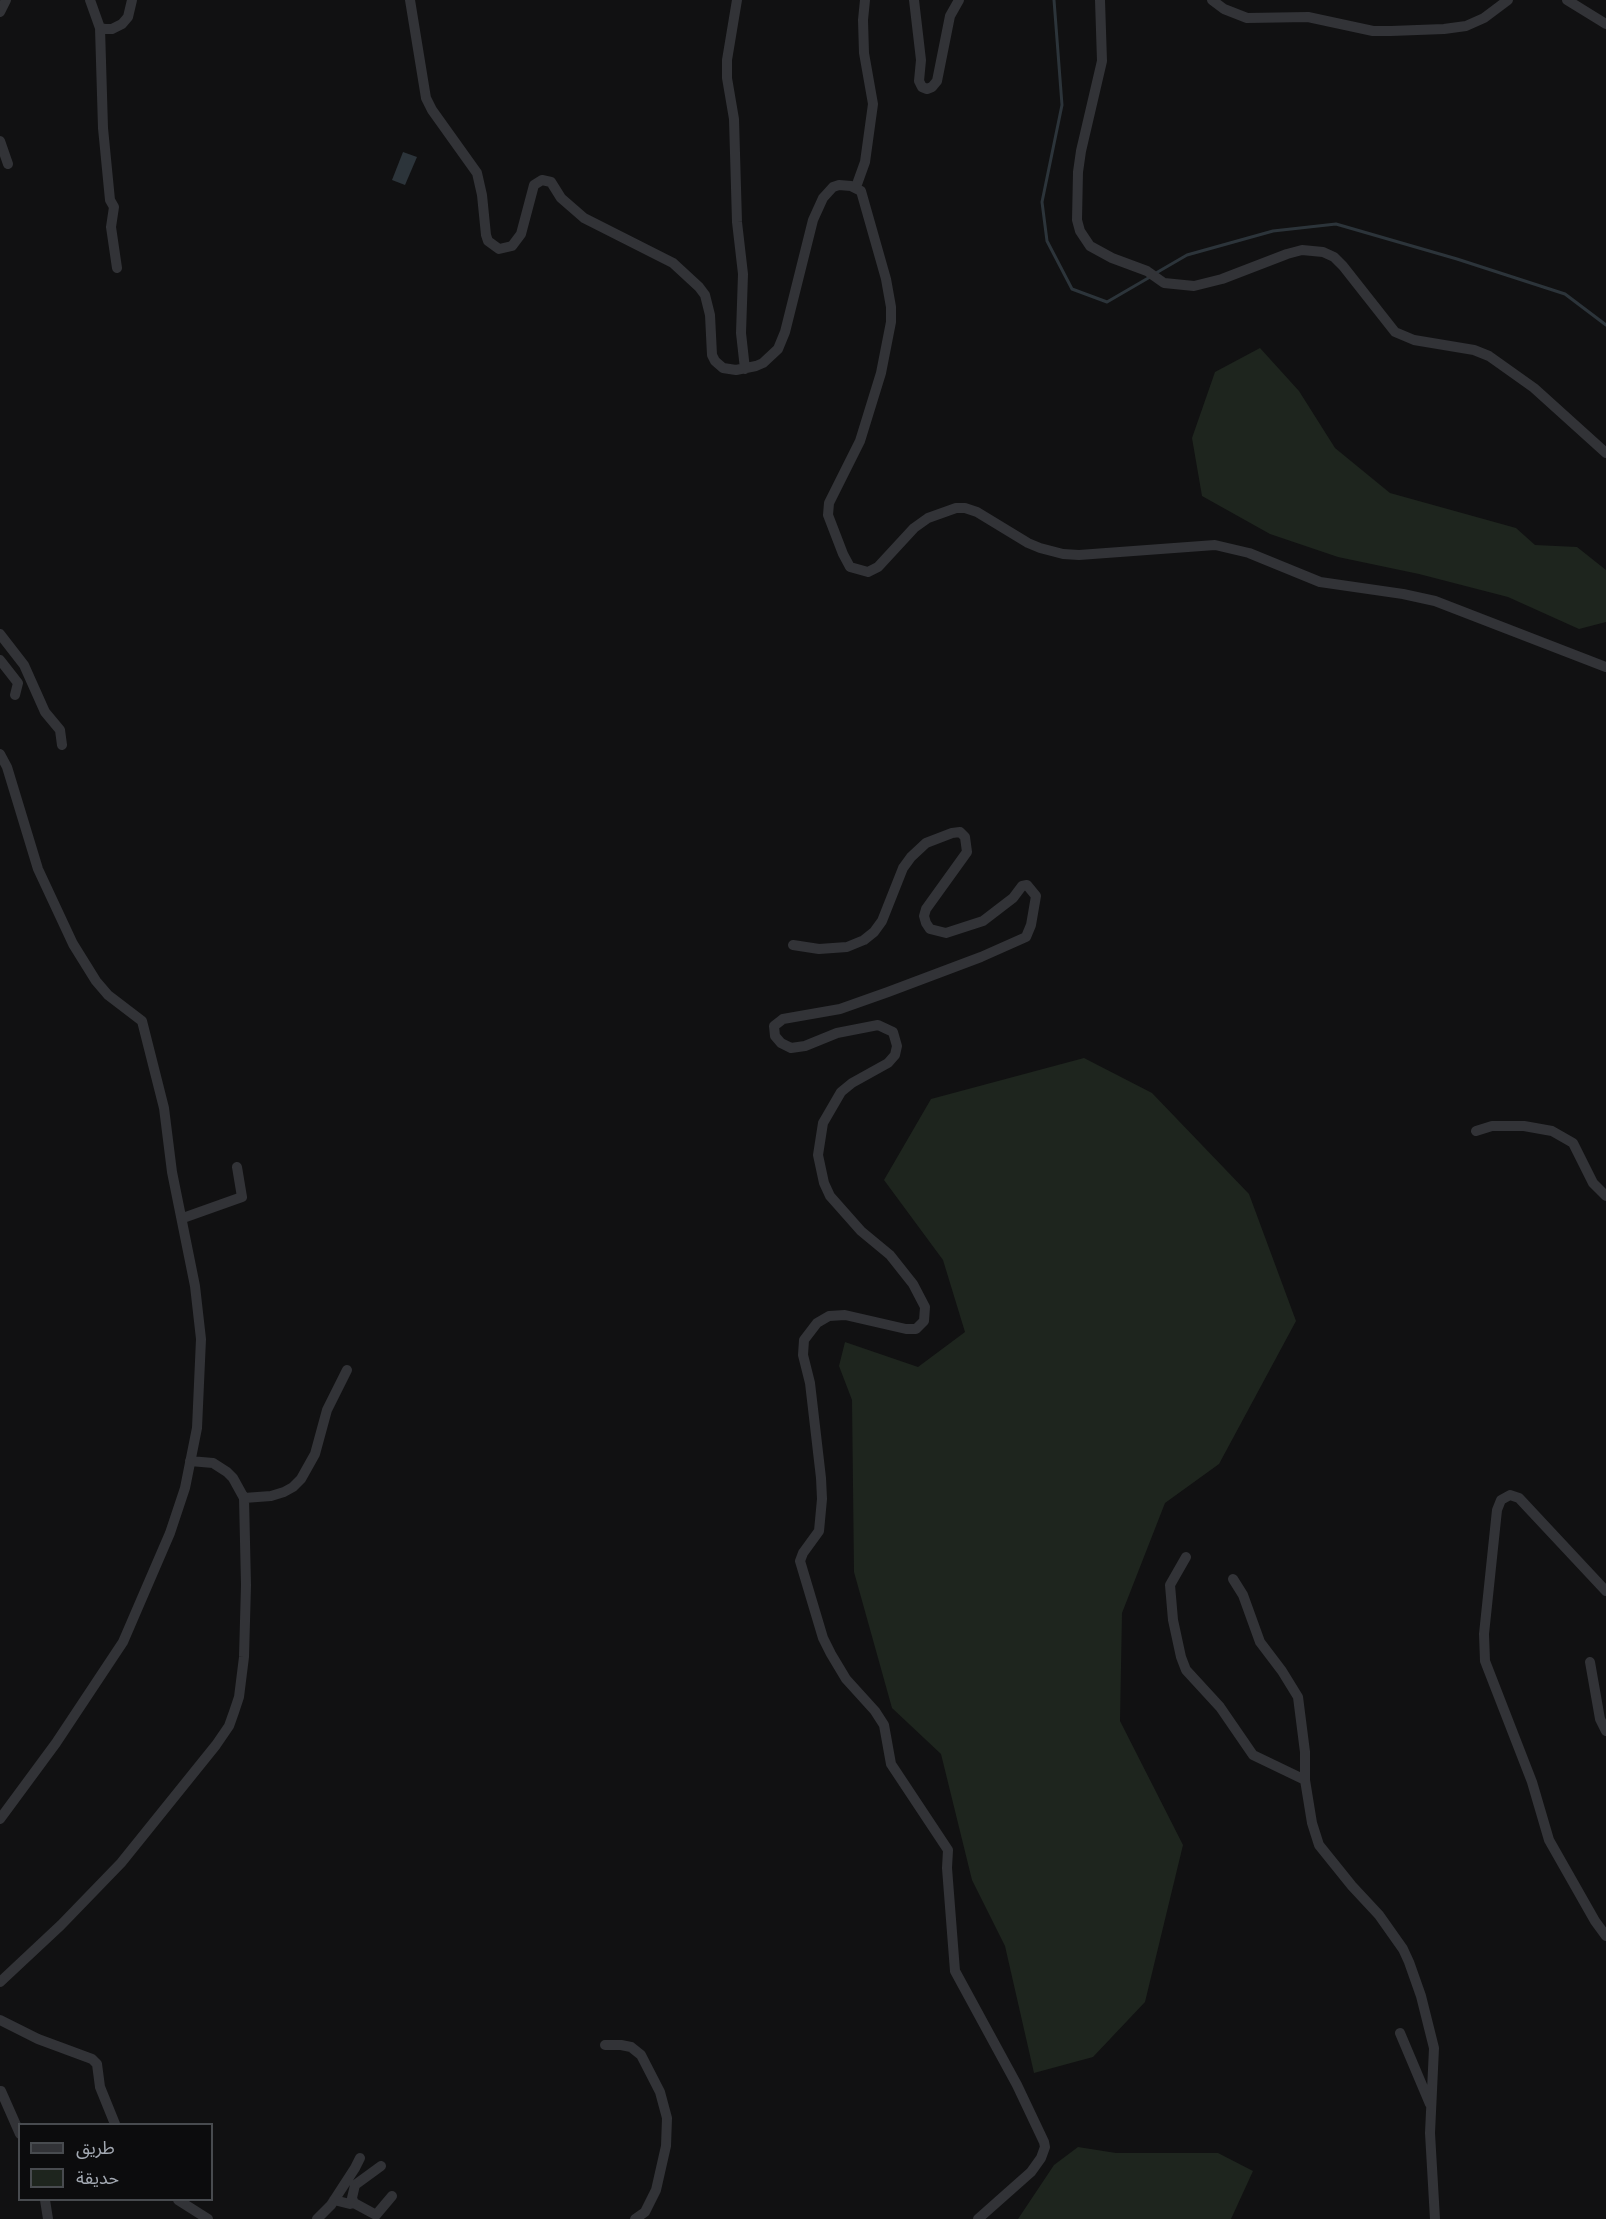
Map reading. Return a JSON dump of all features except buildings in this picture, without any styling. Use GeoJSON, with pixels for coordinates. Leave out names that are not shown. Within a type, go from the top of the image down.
{"type":"FeatureCollection","features":[{"type":"Feature","properties":{"kind":"street"},"geometry":{"type":"LineString","coordinates":[[0,12],[6,0]]}},
{"type":"Feature","properties":{"kind":"street"},"geometry":{"type":"LineString","coordinates":[[90,0],[100,28],[103,128],[110,200],[114,207],[111,227],[117,268]]}},
{"type":"Feature","properties":{"kind":"street"},"geometry":{"type":"LineString","coordinates":[[100,28],[112,29],[122,24],[128,17],[132,0]]}},
{"type":"Feature","properties":{"kind":"street"},"geometry":{"type":"LineString","coordinates":[[410,0],[426,98],[477,173],[486,235],[493,246],[506,249],[518,240],[534,185],[542,180],[551,182],[561,198],[584,218],[683,270],[699,287],[708,305],[711,346],[715,361],[729,370],[745,369],[764,363],[782,342],[812,226],[823,198],[833,187],[839,185],[856,187],[863,195],[886,279],[891,322],[881,373],[860,441],[829,503],[828,515],[850,567],[868,572],[878,567],[914,528],[928,518],[956,507],[965,508],[977,512],[1028,543],[1063,554],[1079,555],[1215,545],[1249,553],[1320,582],[1435,601],[1606,667]]}},
{"type":"Feature","properties":{"kind":"street"},"geometry":{"type":"LineString","coordinates":[[737,0],[727,60],[727,78],[734,119],[737,222],[742,274],[741,333],[745,369]]}},
{"type":"Feature","properties":{"kind":"street"},"geometry":{"type":"LineString","coordinates":[[856,187],[865,162],[873,104],[864,53],[862,20],[865,0]]}},
{"type":"Feature","properties":{"kind":"street"},"geometry":{"type":"LineString","coordinates":[[914,0],[921,60],[919,81],[922,87],[927,89],[937,81],[950,16],[959,0]]}},
{"type":"Feature","properties":{"kind":"street"},"geometry":{"type":"LineString","coordinates":[[1100,0],[1102,61],[1081,151],[1077,220],[1084,239],[1097,251],[1151,274],[1164,283],[1194,286],[1222,279],[1302,250],[1323,252],[1334,257],[1343,266],[1395,332],[1414,340],[1474,350],[1489,356],[1534,388],[1606,453]]}},
{"type":"Feature","properties":{"kind":"street"},"geometry":{"type":"LineString","coordinates":[[1212,0],[1224,9],[1247,18],[1308,17],[1373,31],[1444,29],[1466,26],[1484,18],[1508,0]]}},
{"type":"Feature","properties":{"kind":"street"},"geometry":{"type":"LineString","coordinates":[[1566,0],[1606,24]]}},
{"type":"Feature","properties":{"kind":"street"},"geometry":{"type":"LineString","coordinates":[[0,141],[8,164]]}},
{"type":"Feature","properties":{"kind":"street"},"geometry":{"type":"LineString","coordinates":[[0,634],[24,665],[45,712],[60,730],[62,745]]}},
{"type":"Feature","properties":{"kind":"street"},"geometry":{"type":"LineString","coordinates":[[0,660],[18,683],[15,695]]}},
{"type":"Feature","properties":{"kind":"street"},"geometry":{"type":"LineString","coordinates":[[0,754],[12,784],[38,869],[73,944],[96,981],[108,995],[142,1021],[164,1108],[172,1172],[183,1218],[200,1316],[201,1338],[200,1407],[185,1488],[170,1533],[123,1642],[56,1743],[0,1819]]}},
{"type":"Feature","properties":{"kind":"street"},"geometry":{"type":"LineString","coordinates":[[793,945],[847,947],[864,940],[882,921],[903,868],[910,857],[926,843],[952,833],[960,832],[965,837],[967,852],[926,909],[924,916],[930,929],[945,933],[983,921],[1013,898],[1022,886],[1028,885],[1036,896],[1031,925],[1026,937],[981,957],[840,1009],[783,1019],[774,1026],[775,1036],[781,1043],[791,1048],[805,1046],[837,1033],[878,1025],[893,1032],[897,1046],[895,1055],[888,1063],[852,1083],[841,1092],[823,1123],[818,1155],[824,1183],[830,1196],[861,1231],[890,1255],[913,1284],[925,1307],[924,1321],[916,1329],[906,1329],[845,1315],[829,1316],[817,1323],[804,1340],[803,1355],[810,1383],[822,1499],[819,1531],[803,1552],[800,1562],[823,1638],[831,1654],[846,1679],[875,1711],[884,1725],[891,1764],[948,1850],[947,1868],[955,1971],[1017,2085],[1044,2142],[1045,2147],[1041,2158],[1031,2172],[978,2219]]}},
{"type":"Feature","properties":{"kind":"street"},"geometry":{"type":"LineString","coordinates":[[1476,1131],[1492,1126],[1524,1126],[1552,1131],[1573,1143],[1593,1183],[1606,1196]]}},
{"type":"Feature","properties":{"kind":"street"},"geometry":{"type":"LineString","coordinates":[[183,1218],[242,1197],[237,1167]]}},
{"type":"Feature","properties":{"kind":"street"},"geometry":{"type":"LineString","coordinates":[[244,1498],[271,1496],[284,1492],[301,1479],[315,1454],[327,1410],[346,1370]]}},
{"type":"Feature","properties":{"kind":"street"},"geometry":{"type":"LineString","coordinates":[[0,1982],[61,1925],[121,1863],[200,1766],[229,1726],[239,1697],[244,1657],[246,1585],[244,1498],[227,1472],[213,1463],[190,1461]]}},
{"type":"Feature","properties":{"kind":"street"},"geometry":{"type":"LineString","coordinates":[[1606,1592],[1519,1498],[1510,1495],[1501,1500],[1497,1510],[1484,1634],[1485,1661],[1532,1782],[1549,1840],[1595,1921],[1606,1936]]}},
{"type":"Feature","properties":{"kind":"street"},"geometry":{"type":"LineString","coordinates":[[1186,1557],[1170,1585],[1173,1620],[1186,1670],[1220,1707],[1253,1755],[1305,1780]]}},
{"type":"Feature","properties":{"kind":"street"},"geometry":{"type":"LineString","coordinates":[[1233,1579],[1243,1595],[1260,1642],[1277,1663],[1298,1697],[1305,1752],[1305,1780],[1312,1823],[1319,1845],[1379,1915],[1403,1949],[1422,2003],[1434,2048],[1430,2133],[1435,2219]]}},
{"type":"Feature","properties":{"kind":"street"},"geometry":{"type":"LineString","coordinates":[[1590,1662],[1600,1719],[1606,1731]]}},
{"type":"Feature","properties":{"kind":"street"},"geometry":{"type":"LineString","coordinates":[[0,2020],[38,2039],[92,2059],[97,2064],[100,2087],[115,2123]]}},
{"type":"Feature","properties":{"kind":"street"},"geometry":{"type":"LineString","coordinates":[[1400,2033],[1431,2107]]}},
{"type":"Feature","properties":{"kind":"street"},"geometry":{"type":"LineString","coordinates":[[605,2046],[632,2047],[641,2055],[660,2092],[666,2112],[666,2146],[660,2176],[645,2212],[635,2219]]}},
{"type":"Feature","properties":{"kind":"street"},"geometry":{"type":"LineString","coordinates":[[1,2091],[18,2129]]}},
{"type":"Feature","properties":{"kind":"street"},"geometry":{"type":"LineString","coordinates":[[317,2219],[334,2200],[356,2168],[360,2158]]}},
{"type":"Feature","properties":{"kind":"street"},"geometry":{"type":"LineString","coordinates":[[354,2203],[352,2198],[355,2185],[381,2166]]}},
{"type":"Feature","properties":{"kind":"street"},"geometry":{"type":"LineString","coordinates":[[334,2200],[354,2203],[376,2215],[392,2196]]}},
{"type":"Feature","properties":{"kind":"street"},"geometry":{"type":"LineString","coordinates":[[45,2201],[48,2219]]}},
{"type":"Feature","properties":{"kind":"street"},"geometry":{"type":"LineString","coordinates":[[181,2201],[208,2219]]}},
{"type":"Feature","properties":{"kind":"green space"},"geometry":{"type":"Polygon","coordinates":[[[1260,348],[1299,391],[1335,448],[1390,493],[1516,528],[1535,545],[1577,547],[1606,570],[1606,622],[1579,629],[1508,597],[1419,574],[1338,557],[1270,534],[1202,496],[1192,438],[1215,372],[1260,348]]]}},
{"type":"Feature","properties":{"kind":"green space"},"geometry":{"type":"Polygon","coordinates":[[[1084,1058],[1152,1093],[1249,1194],[1296,1321],[1219,1464],[1165,1503],[1122,1613],[1120,1721],[1183,1845],[1145,2002],[1093,2057],[1034,2073],[1005,1946],[972,1880],[941,1754],[892,1708],[854,1572],[852,1400],[839,1366],[845,1342],[918,1367],[965,1332],[943,1260],[884,1180],[931,1099],[1084,1058]]]}},
{"type":"Feature","properties":{"kind":"green space"},"geometry":{"type":"Polygon","coordinates":[[[1078,2147],[1116,2153],[1218,2153],[1253,2171],[1231,2219],[1018,2219],[1054,2165],[1078,2147]]]}},
{"type":"Feature","properties":{"kind":"shaded area"},"geometry":{"type":"Polygon","coordinates":[[[403,152],[417,157],[405,185],[392,180],[403,152]]]}},
{"type":"Feature","properties":{"kind":"waterway"},"geometry":{"type":"LineString","coordinates":[[1054,0],[1062,105],[1042,202],[1047,241],[1072,289],[1107,302],[1150,277]]}},
{"type":"Feature","properties":{"kind":"waterway"},"geometry":{"type":"LineString","coordinates":[[1156,273],[1187,255],[1273,231],[1336,224],[1457,259],[1565,294],[1606,325]]}}]}
